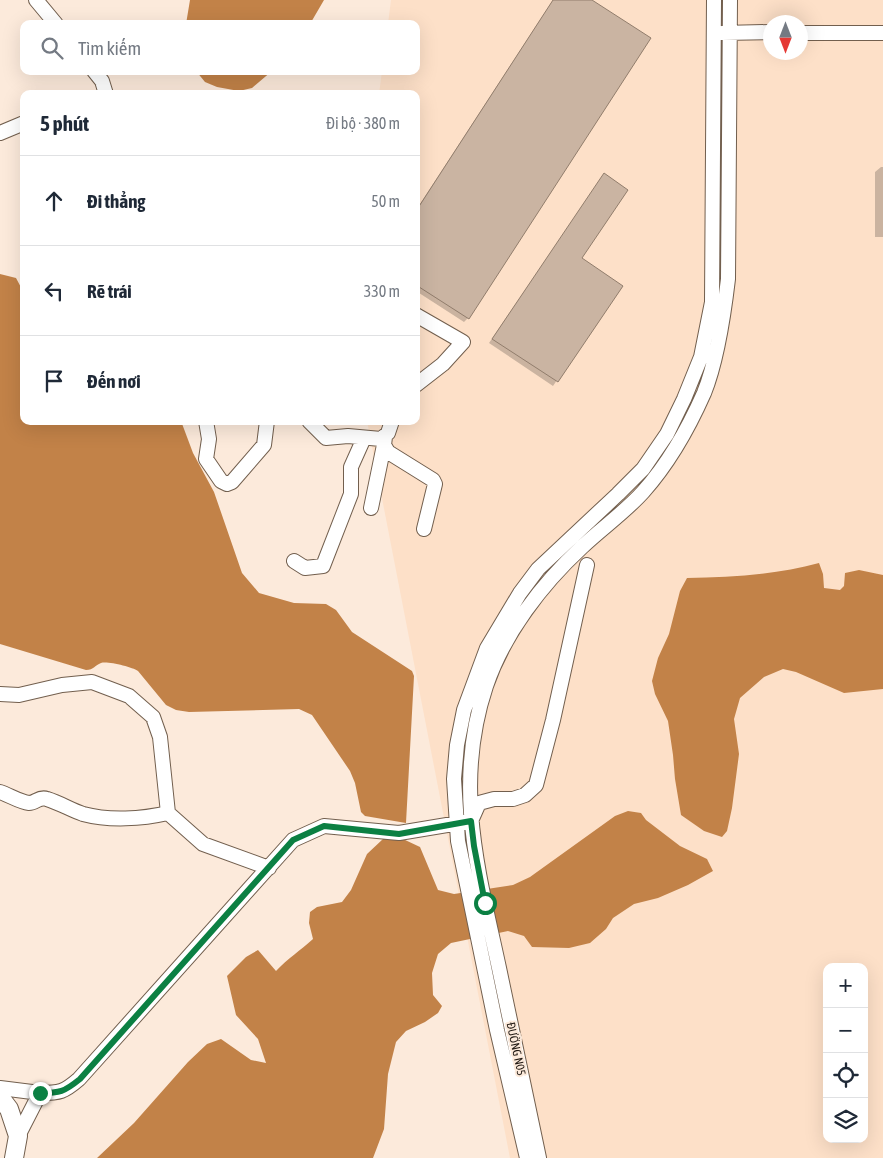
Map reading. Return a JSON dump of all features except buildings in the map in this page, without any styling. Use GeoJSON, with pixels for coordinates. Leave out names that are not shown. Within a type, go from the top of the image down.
{"type":"FeatureCollection","features":[{"type":"Feature","properties":{"kind":"main road"},"geometry":{"type":"LineString","coordinates":[[0,1097],[9,1109],[18,1136],[14,1158]]}},
{"type":"Feature","properties":{"kind":"street"},"geometry":{"type":"LineString","coordinates":[[36,0],[53,20]]}},
{"type":"Feature","properties":{"kind":"street","name":"ĐƯỜNG N05"},"geometry":{"type":"LineString","coordinates":[[526,1158],[478,944],[456,824],[454,778],[457,745],[464,710],[488,648],[520,593],[538,569],[643,469],[666,434],[684,399],[701,357],[712,302],[714,0]]}},
{"type":"Feature","properties":{"kind":"street","name":"ĐƯỜNG N05"},"geometry":{"type":"LineString","coordinates":[[539,1158],[474,846],[469,781],[471,754],[486,685],[499,655],[523,614],[548,580],[581,547],[644,491],[667,460],[705,391],[716,350],[728,279],[730,0]]}},
{"type":"Feature","properties":{"kind":"street"},"geometry":{"type":"LineString","coordinates":[[714,33],[763,32]]}},
{"type":"Feature","properties":{"kind":"street"},"geometry":{"type":"LineString","coordinates":[[808,32],[883,33]]}},
{"type":"Feature","properties":{"kind":"street"},"geometry":{"type":"LineString","coordinates":[[98,75],[102,80],[105,90]]}},
{"type":"Feature","properties":{"kind":"street"},"geometry":{"type":"LineString","coordinates":[[0,133],[20,125]]}},
{"type":"Feature","properties":{"kind":"street"},"geometry":{"type":"LineString","coordinates":[[420,317],[463,342],[443,364],[420,382]]}},
{"type":"Feature","properties":{"kind":"street"},"geometry":{"type":"LineString","coordinates":[[207,425],[209,439],[206,459],[221,480],[227,484],[232,482],[264,445],[266,425]]}},
{"type":"Feature","properties":{"kind":"street"},"geometry":{"type":"LineString","coordinates":[[313,425],[326,438],[348,436],[381,439],[384,441],[388,452],[433,480],[434,484],[424,529]]}},
{"type":"Feature","properties":{"kind":"street"},"geometry":{"type":"LineString","coordinates":[[371,508],[384,441],[390,425]]}},
{"type":"Feature","properties":{"kind":"street"},"geometry":{"type":"LineString","coordinates":[[294,562],[305,568],[323,566],[350,494],[351,466],[364,438]]}},
{"type":"Feature","properties":{"kind":"street"},"geometry":{"type":"LineString","coordinates":[[0,1088],[54,1093],[66,1090],[80,1079],[293,840],[324,826],[399,834],[456,824],[471,821],[479,803],[513,799],[525,795],[536,785],[553,720],[587,565]]}},
{"type":"Feature","properties":{"kind":"street"},"geometry":{"type":"LineString","coordinates":[[0,694],[19,695],[62,685],[92,682],[130,696],[153,717],[160,737],[168,813],[203,844],[269,868]]}},
{"type":"Feature","properties":{"kind":"street"},"geometry":{"type":"LineString","coordinates":[[0,792],[28,803],[42,798],[47,799],[84,814],[103,818],[136,817],[168,813]]}},
{"type":"Feature","properties":{"kind":"street"},"geometry":{"type":"LineString","coordinates":[[18,1136],[40,1093]]}},
{"type":"Feature","properties":{"kind":"shaded area"},"geometry":{"type":"Polygon","coordinates":[[[190,0],[324,0],[312,20],[187,20],[190,0]]]}},
{"type":"Feature","properties":{"kind":"shaded area"},"geometry":{"type":"Polygon","coordinates":[[[391,0],[883,0],[883,1158],[510,1158],[368,425],[420,425],[420,90],[380,90],[381,75],[420,75],[420,20],[388,20],[391,0]]]}},
{"type":"Feature","properties":{"kind":"shaded area"},"geometry":{"type":"Polygon","coordinates":[[[199,75],[267,75],[252,88],[243,90],[217,87],[205,82],[199,75]]]}},
{"type":"Feature","properties":{"kind":"shaded area"},"geometry":{"type":"Polygon","coordinates":[[[0,274],[16,278],[20,286],[20,425],[182,425],[193,453],[214,492],[242,573],[259,593],[294,603],[326,604],[336,610],[352,632],[412,671],[414,676],[406,823],[365,816],[361,812],[355,783],[350,771],[312,715],[299,709],[189,712],[176,710],[166,705],[138,671],[131,668],[101,663],[86,670],[0,644],[0,274]]]}},
{"type":"Feature","properties":{"kind":"shaded area"},"geometry":{"type":"Polygon","coordinates":[[[819,563],[823,574],[824,588],[840,590],[844,586],[845,573],[859,570],[883,575],[883,689],[844,693],[796,672],[783,669],[764,677],[740,698],[734,719],[739,754],[727,831],[722,837],[704,831],[681,815],[668,721],[655,694],[652,681],[658,658],[669,634],[680,591],[687,578],[770,573],[819,563]]]}},
{"type":"Feature","properties":{"kind":"shaded area"},"geometry":{"type":"Polygon","coordinates":[[[628,811],[641,813],[646,820],[680,846],[707,859],[713,871],[688,885],[658,898],[634,904],[613,918],[606,929],[590,943],[569,948],[532,947],[524,936],[508,931],[451,943],[438,954],[432,973],[433,995],[442,1006],[438,1013],[406,1031],[396,1042],[388,1074],[384,1129],[373,1158],[97,1158],[134,1123],[188,1062],[207,1044],[221,1039],[251,1060],[266,1063],[258,1039],[236,1015],[227,976],[246,957],[258,950],[276,971],[313,939],[309,923],[310,912],[317,907],[342,902],[351,890],[367,854],[383,839],[403,839],[420,847],[438,890],[454,894],[513,885],[530,877],[615,816],[628,811]]]}},
{"type":"Feature","properties":{"kind":"route"},"geometry":{"type":"LineString","coordinates":[[40,1093],[54,1093],[66,1090],[80,1079],[293,840],[324,826],[399,834],[471,821],[485,903]]}}]}
